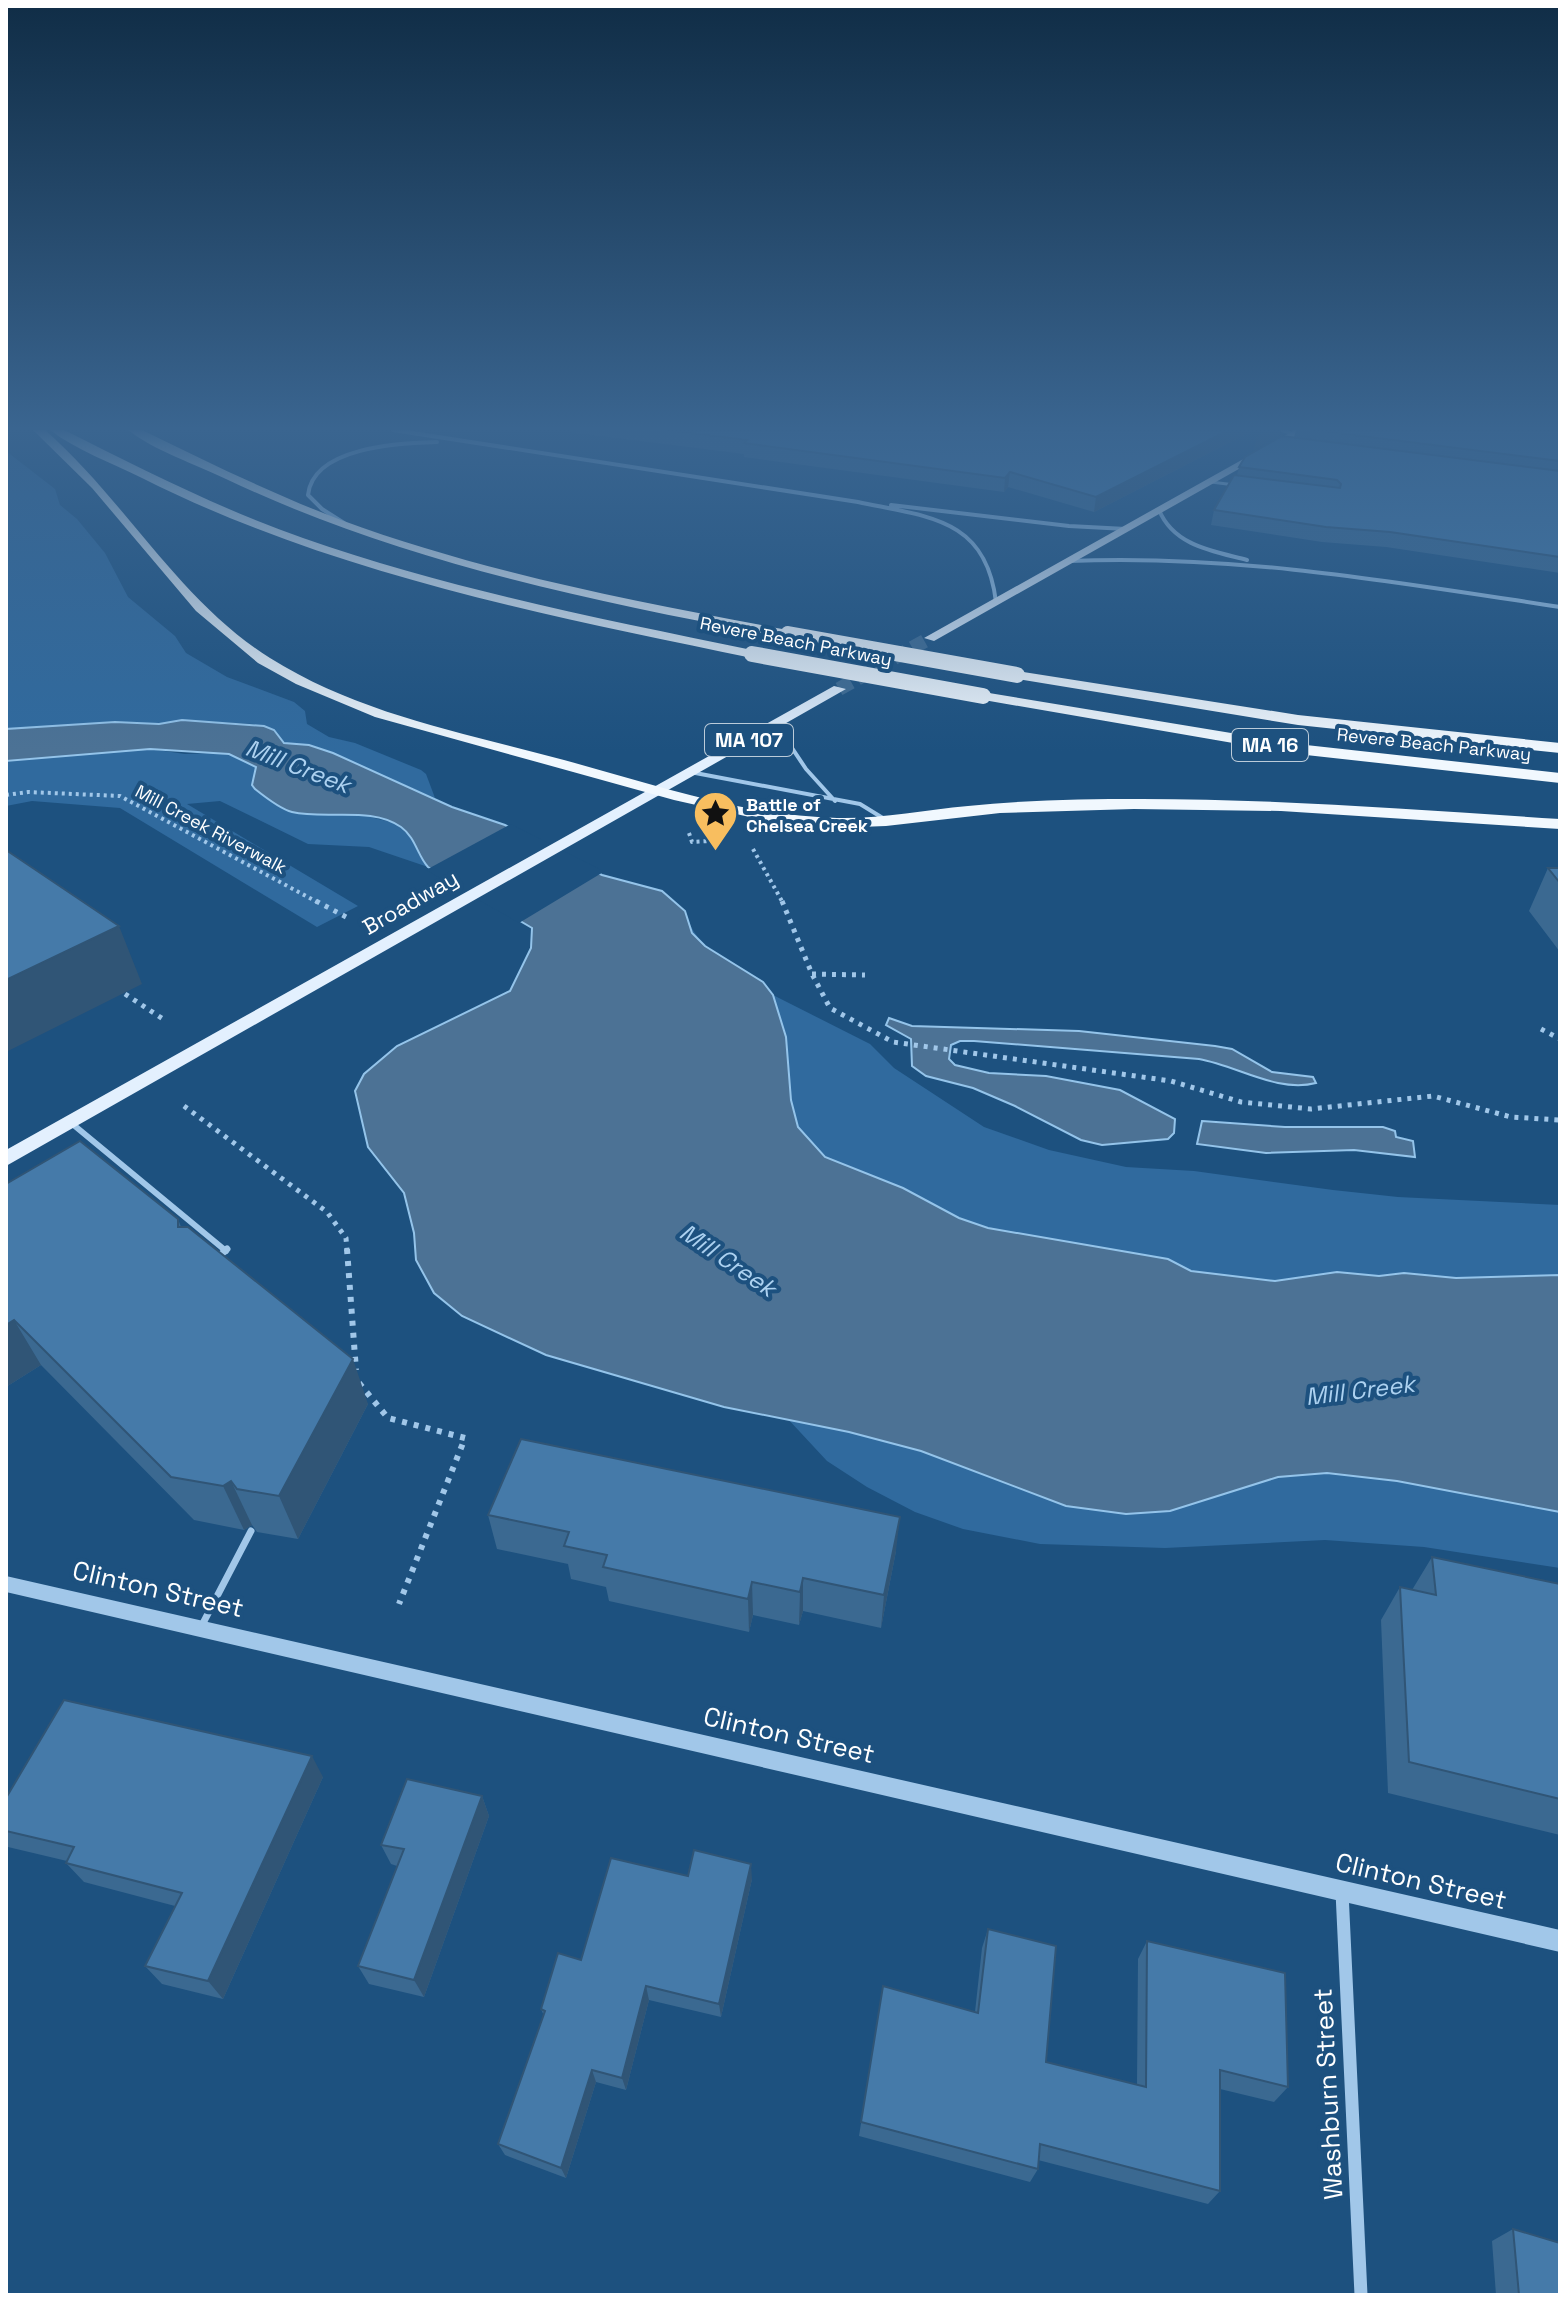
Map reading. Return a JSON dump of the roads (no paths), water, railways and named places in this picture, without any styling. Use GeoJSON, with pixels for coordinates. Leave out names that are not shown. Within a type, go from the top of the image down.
{"type":"FeatureCollection","features":[{"type":"Feature","properties":{"kind":"highway"},"geometry":{"type":"LineString","coordinates":[[138,537],[205,614],[249,650],[280,670],[348,702],[410,724],[659,790],[784,818],[841,823],[1002,808],[1192,804],[1560,824]]}},
{"type":"Feature","properties":{"kind":"highway","name":"Revere Beach Parkway"},"geometry":{"type":"LineString","coordinates":[[297,537],[374,566],[520,606],[752,654],[1297,749],[1560,778]]}},
{"type":"Feature","properties":{"kind":"highway","name":"Revere Beach Parkway"},"geometry":{"type":"LineString","coordinates":[[384,537],[546,584],[788,634],[1017,675],[1262,715],[1556,747]]}},
{"type":"Feature","properties":{"kind":"main road"},"geometry":{"type":"LineString","coordinates":[[930,638],[1111,537]]}},
{"type":"Feature","properties":{"kind":"main road","name":"Broadway"},"geometry":{"type":"LineString","coordinates":[[6,1159],[839,689]]}},
{"type":"Feature","properties":{"kind":"street","name":"Revere Beach Parkway"},"geometry":{"type":"LineString","coordinates":[[968,537],[978,544],[989,561],[996,584],[996,602]]}},
{"type":"Feature","properties":{"kind":"street"},"geometry":{"type":"LineString","coordinates":[[1182,537],[1275,567]]}},
{"type":"Feature","properties":{"kind":"street"},"geometry":{"type":"LineString","coordinates":[[1069,561],[1177,558],[1275,567],[1559,606]]}},
{"type":"Feature","properties":{"kind":"street","name":"Clinton Street"},"geometry":{"type":"LineString","coordinates":[[6,1584],[1560,1941]]}},
{"type":"Feature","properties":{"kind":"street","name":"Washburn Street"},"geometry":{"type":"LineString","coordinates":[[1342,1891],[1361,2295]]}},
{"type":"Feature","properties":{"kind":"lane"},"geometry":{"type":"LineString","coordinates":[[776,724],[806,769],[835,801]]}},
{"type":"Feature","properties":{"kind":"lane"},"geometry":{"type":"LineString","coordinates":[[690,772],[868,806],[886,820]]}},
{"type":"Feature","properties":{"kind":"lane"},"geometry":{"type":"LineString","coordinates":[[70,1122],[228,1250],[215,1259]]}},
{"type":"Feature","properties":{"kind":"lane"},"geometry":{"type":"LineString","coordinates":[[200,1627],[251,1531]]}},
{"type":"Feature","properties":{"kind":"water","name":"Mill Creek"},"geometry":{"type":"Polygon","coordinates":[[[182,720],[264,726],[274,730],[284,743],[309,745],[333,753],[452,807],[505,825],[602,875],[662,891],[685,911],[692,933],[705,946],[763,982],[773,995],[786,1037],[791,1100],[798,1127],[825,1157],[903,1188],[959,1218],[988,1228],[1168,1259],[1191,1271],[1275,1281],[1337,1272],[1456,1278],[1560,1275],[1560,1512],[1397,1481],[1327,1473],[1278,1477],[1170,1511],[1126,1514],[1066,1506],[921,1451],[849,1432],[724,1407],[546,1355],[462,1316],[434,1293],[416,1260],[414,1233],[404,1193],[368,1147],[355,1091],[364,1074],[397,1046],[510,991],[531,948],[532,928],[428,867],[410,836],[401,827],[377,817],[305,814],[287,810],[252,785],[256,767],[229,754],[150,749],[6,761],[6,729],[115,722],[159,724],[182,720]]]}},
{"type":"Feature","properties":{"kind":"water"},"geometry":{"type":"Polygon","coordinates":[[[889,1018],[912,1026],[1079,1031],[1215,1046],[1232,1049],[1272,1072],[1313,1077],[1316,1083],[1272,1082],[1199,1059],[974,1041],[951,1045],[949,1059],[955,1065],[989,1073],[1046,1076],[1120,1090],[1175,1119],[1174,1133],[1168,1139],[1102,1145],[1081,1140],[973,1088],[926,1076],[912,1066],[911,1039],[886,1025],[889,1018]]]}},
{"type":"Feature","properties":{"kind":"water"},"geometry":{"type":"Polygon","coordinates":[[[1202,1121],[1285,1127],[1383,1127],[1395,1131],[1396,1137],[1413,1141],[1415,1157],[1354,1150],[1266,1153],[1197,1144],[1202,1121]]]}},
{"type":"Feature","properties":{"kind":"tunnel"},"geometry":{"type":"LineString","coordinates":[[839,689],[930,638]]}},
{"type":"Feature","properties":{"kind":"place","name":"Battle of Chelsea Creek"},"geometry":{"type":"Point","coordinates":[715,853]}}]}
